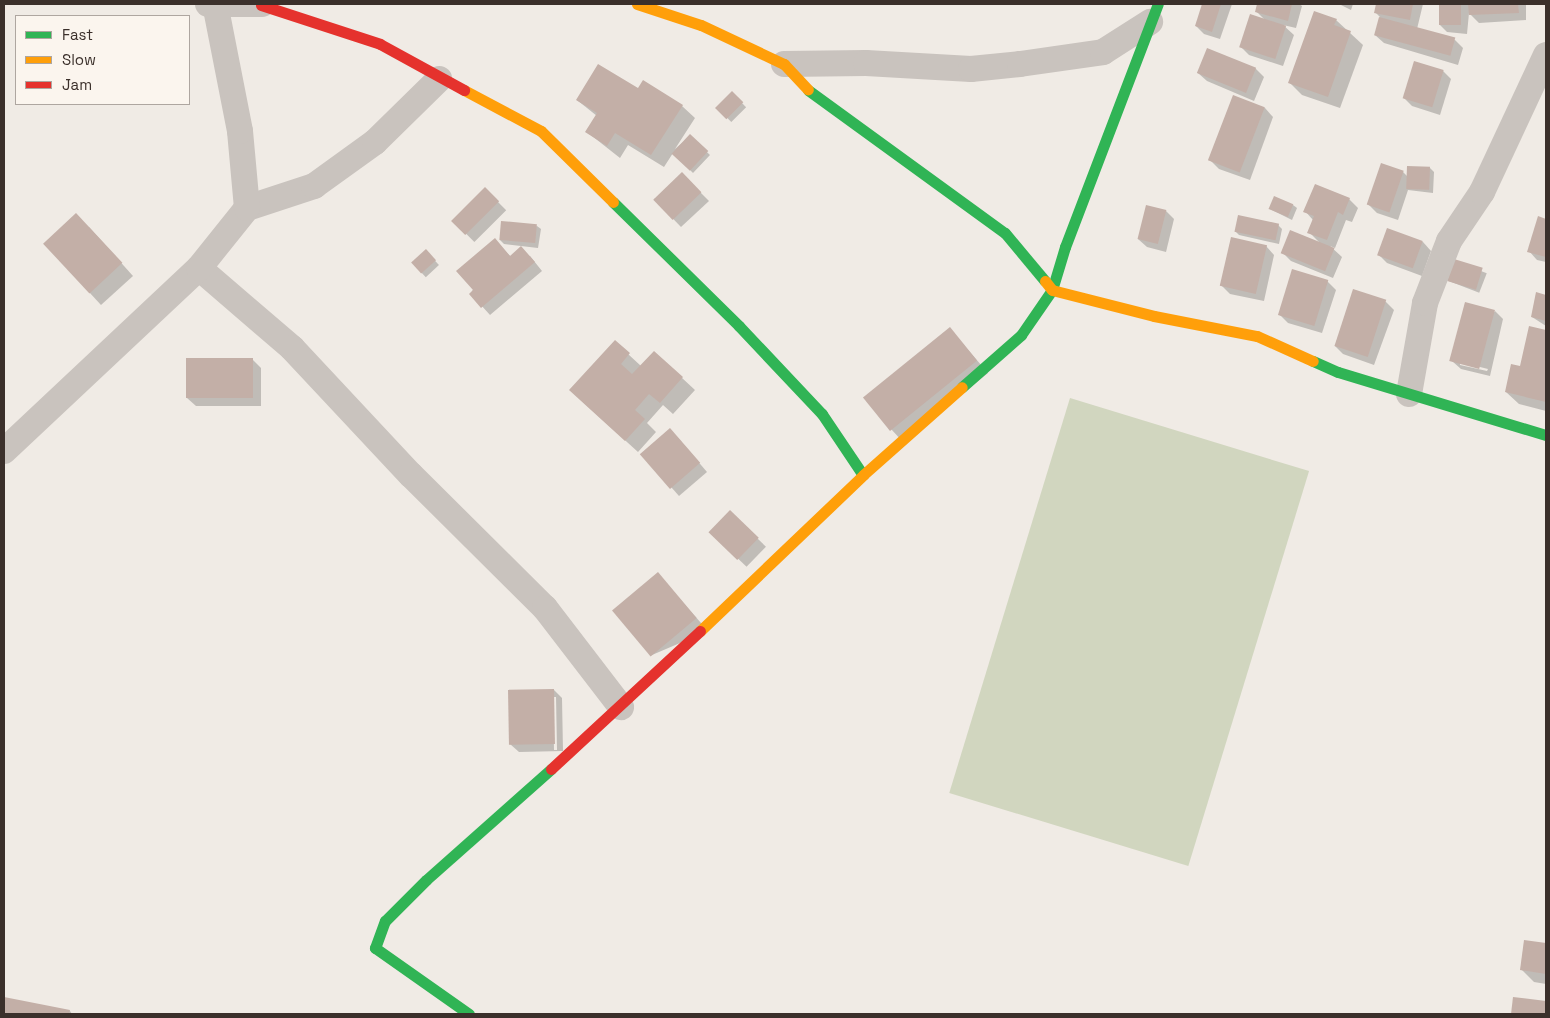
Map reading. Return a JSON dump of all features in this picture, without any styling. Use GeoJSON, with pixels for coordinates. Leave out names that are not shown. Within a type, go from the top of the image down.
{"type":"FeatureCollection","features":[{"type":"Feature","properties":{"kind":"street"},"geometry":{"type":"LineString","coordinates":[[247,208],[240,130],[213,4],[262,4],[380,44],[439,79],[541,131],[739,326],[822,414],[863,475]]}},
{"type":"Feature","properties":{"kind":"street"},"geometry":{"type":"LineString","coordinates":[[637,4],[701,25],[784,64],[804,87],[1005,233],[1052,290],[1154,316],[1257,336],[1338,372],[1546,435]]}},
{"type":"Feature","properties":{"kind":"street"},"geometry":{"type":"LineString","coordinates":[[784,64],[866,63],[971,69],[1020,64],[1104,52],[1154,13]]}},
{"type":"Feature","properties":{"kind":"street"},"geometry":{"type":"LineString","coordinates":[[469,1014],[375,948],[385,921],[426,880],[621,707],[656,669],[736,600],[863,475],[1021,335],[1052,290],[1064,248],[1154,13]]}},
{"type":"Feature","properties":{"kind":"street"},"geometry":{"type":"LineString","coordinates":[[1409,394],[1425,303],[1449,241],[1482,192],[1546,55]]}},
{"type":"Feature","properties":{"kind":"street"},"geometry":{"type":"LineString","coordinates":[[4,451],[199,268],[247,208],[314,186],[375,142],[439,79]]}},
{"type":"Feature","properties":{"kind":"street"},"geometry":{"type":"LineString","coordinates":[[199,268],[292,348],[411,475],[545,608],[621,707]]}},
{"type":"Feature","properties":{"kind":"green space"},"geometry":{"type":"Polygon","coordinates":[[[1070,398],[1309,471],[1188,866],[949,793],[1070,398]]]}},
{"type":"Feature","properties":{"kind":"building"},"geometry":{"type":"Polygon","coordinates":[[[1202,4],[1221,4],[1212,32],[1195,26],[1202,4]]]}},
{"type":"Feature","properties":{"kind":"building"},"geometry":{"type":"Polygon","coordinates":[[[1257,4],[1292,4],[1288,21],[1255,12],[1257,4]]]}},
{"type":"Feature","properties":{"kind":"building"},"geometry":{"type":"Polygon","coordinates":[[[1376,4],[1413,4],[1410,20],[1374,13],[1376,4]]]}},
{"type":"Feature","properties":{"kind":"building"},"geometry":{"type":"Polygon","coordinates":[[[1439,4],[1461,4],[1461,25],[1439,25],[1439,4]]]}},
{"type":"Feature","properties":{"kind":"building"},"geometry":{"type":"Polygon","coordinates":[[[1468,4],[1518,4],[1519,13],[1469,15],[1468,4]]]}},
{"type":"Feature","properties":{"kind":"building"},"geometry":{"type":"Polygon","coordinates":[[[1314,11],[1337,19],[1334,25],[1351,31],[1328,97],[1288,83],[1314,11]]]}},
{"type":"Feature","properties":{"kind":"building"},"geometry":{"type":"Polygon","coordinates":[[[1250,14],[1286,26],[1275,59],[1239,47],[1250,14]]]}},
{"type":"Feature","properties":{"kind":"building"},"geometry":{"type":"Polygon","coordinates":[[[1379,17],[1455,37],[1450,56],[1374,35],[1379,17]]]}},
{"type":"Feature","properties":{"kind":"building"},"geometry":{"type":"Polygon","coordinates":[[[1207,48],[1256,68],[1246,93],[1197,73],[1207,48]]]}},
{"type":"Feature","properties":{"kind":"building"},"geometry":{"type":"Polygon","coordinates":[[[1414,61],[1444,70],[1432,107],[1403,98],[1414,61]]]}},
{"type":"Feature","properties":{"kind":"building"},"geometry":{"type":"Polygon","coordinates":[[[598,64],[638,88],[643,80],[683,105],[651,155],[615,133],[607,146],[585,132],[597,113],[576,100],[598,64]]]}},
{"type":"Feature","properties":{"kind":"building"},"geometry":{"type":"Polygon","coordinates":[[[732,91],[743,102],[726,119],[715,108],[732,91]]]}},
{"type":"Feature","properties":{"kind":"building"},"geometry":{"type":"Polygon","coordinates":[[[1233,95],[1265,107],[1240,173],[1208,160],[1233,95]]]}},
{"type":"Feature","properties":{"kind":"building"},"geometry":{"type":"Polygon","coordinates":[[[690,134],[708,151],[690,171],[672,154],[690,134]]]}},
{"type":"Feature","properties":{"kind":"building"},"geometry":{"type":"Polygon","coordinates":[[[1381,163],[1404,171],[1389,212],[1367,205],[1381,163]]]}},
{"type":"Feature","properties":{"kind":"building"},"geometry":{"type":"Polygon","coordinates":[[[1407,166],[1430,167],[1429,190],[1406,189],[1407,166]]]}},
{"type":"Feature","properties":{"kind":"building"},"geometry":{"type":"Polygon","coordinates":[[[682,172],[701,192],[673,220],[653,200],[682,172]]]}},
{"type":"Feature","properties":{"kind":"building"},"geometry":{"type":"Polygon","coordinates":[[[1315,184],[1350,198],[1343,215],[1338,212],[1327,240],[1307,233],[1314,216],[1303,212],[1315,184]]]}},
{"type":"Feature","properties":{"kind":"building"},"geometry":{"type":"Polygon","coordinates":[[[485,187],[499,201],[465,235],[451,221],[485,187]]]}},
{"type":"Feature","properties":{"kind":"building"},"geometry":{"type":"Polygon","coordinates":[[[1274,196],[1293,204],[1288,217],[1269,209],[1274,196]]]}},
{"type":"Feature","properties":{"kind":"building"},"geometry":{"type":"Polygon","coordinates":[[[1146,205],[1166,210],[1158,244],[1138,239],[1146,205]]]}},
{"type":"Feature","properties":{"kind":"building"},"geometry":{"type":"Polygon","coordinates":[[[76,213],[122,263],[89,293],[43,244],[76,213]]]}},
{"type":"Feature","properties":{"kind":"building"},"geometry":{"type":"Polygon","coordinates":[[[1238,215],[1279,224],[1276,240],[1234,232],[1238,215]]]}},
{"type":"Feature","properties":{"kind":"building"},"geometry":{"type":"Polygon","coordinates":[[[1538,216],[1546,219],[1546,257],[1527,252],[1538,216]]]}},
{"type":"Feature","properties":{"kind":"building"},"geometry":{"type":"Polygon","coordinates":[[[501,221],[537,224],[535,243],[499,240],[501,221]]]}},
{"type":"Feature","properties":{"kind":"building"},"geometry":{"type":"Polygon","coordinates":[[[1387,228],[1423,241],[1413,268],[1377,255],[1387,228]]]}},
{"type":"Feature","properties":{"kind":"building"},"geometry":{"type":"Polygon","coordinates":[[[1290,230],[1335,248],[1325,271],[1281,253],[1290,230]]]}},
{"type":"Feature","properties":{"kind":"building"},"geometry":{"type":"Polygon","coordinates":[[[1231,237],[1267,245],[1256,294],[1220,286],[1231,237]]]}},
{"type":"Feature","properties":{"kind":"building"},"geometry":{"type":"Polygon","coordinates":[[[495,238],[510,256],[521,246],[535,262],[481,308],[469,294],[473,290],[456,271],[495,238]]]}},
{"type":"Feature","properties":{"kind":"building"},"geometry":{"type":"Polygon","coordinates":[[[426,249],[436,260],[421,274],[411,262],[426,249]]]}},
{"type":"Feature","properties":{"kind":"building"},"geometry":{"type":"Polygon","coordinates":[[[1454,259],[1483,268],[1476,290],[1447,281],[1454,259]]]}},
{"type":"Feature","properties":{"kind":"building"},"geometry":{"type":"Polygon","coordinates":[[[1292,269],[1328,280],[1314,326],[1278,315],[1292,269]]]}},
{"type":"Feature","properties":{"kind":"building"},"geometry":{"type":"Polygon","coordinates":[[[1353,289],[1386,300],[1368,357],[1334,346],[1353,289]]]}},
{"type":"Feature","properties":{"kind":"building"},"geometry":{"type":"Polygon","coordinates":[[[1536,292],[1546,295],[1546,321],[1531,317],[1536,292]]]}},
{"type":"Feature","properties":{"kind":"building"},"geometry":{"type":"Polygon","coordinates":[[[1465,302],[1495,310],[1479,369],[1449,361],[1465,302]]]}},
{"type":"Feature","properties":{"kind":"building"},"geometry":{"type":"Polygon","coordinates":[[[1529,326],[1546,330],[1546,402],[1505,392],[1511,364],[1520,366],[1529,326]]]}},
{"type":"Feature","properties":{"kind":"building"},"geometry":{"type":"Polygon","coordinates":[[[950,327],[977,360],[890,431],[863,397],[950,327]]]}},
{"type":"Feature","properties":{"kind":"building"},"geometry":{"type":"Polygon","coordinates":[[[615,340],[630,353],[621,364],[632,374],[654,351],[683,377],[660,403],[649,394],[635,410],[645,419],[625,441],[569,390],[615,340]]]}},
{"type":"Feature","properties":{"kind":"building"},"geometry":{"type":"Polygon","coordinates":[[[186,358],[253,358],[253,398],[186,398],[186,358]]]}},
{"type":"Feature","properties":{"kind":"building"},"geometry":{"type":"Polygon","coordinates":[[[670,428],[700,463],[670,489],[640,454],[670,428]]]}},
{"type":"Feature","properties":{"kind":"building"},"geometry":{"type":"Polygon","coordinates":[[[730,510],[759,538],[737,560],[708,532],[730,510]]]}},
{"type":"Feature","properties":{"kind":"building"},"geometry":{"type":"Polygon","coordinates":[[[658,572],[697,618],[651,657],[612,611],[658,572]]]}},
{"type":"Feature","properties":{"kind":"building"},"geometry":{"type":"Polygon","coordinates":[[[554,689],[555,744],[509,745],[508,690],[554,689]]]}},
{"type":"Feature","properties":{"kind":"building"},"geometry":{"type":"Polygon","coordinates":[[[1524,940],[1546,943],[1546,974],[1520,970],[1524,940]]]}},
{"type":"Feature","properties":{"kind":"building"},"geometry":{"type":"Polygon","coordinates":[[[4,997],[70,1010],[69,1014],[4,1014],[4,997]]]}},
{"type":"Feature","properties":{"kind":"building"},"geometry":{"type":"Polygon","coordinates":[[[1513,997],[1546,1001],[1546,1014],[1511,1014],[1513,997]]]}},
{"type":"Feature","properties":{"kind":"traffic: fast"},"geometry":{"type":"LineString","coordinates":[[962,387],[1021,335],[1052,290],[1065,247],[1158,4]]}},
{"type":"Feature","properties":{"kind":"traffic: fast"},"geometry":{"type":"LineString","coordinates":[[808,90],[1005,233],[1045,281]]}},
{"type":"Feature","properties":{"kind":"traffic: fast"},"geometry":{"type":"LineString","coordinates":[[613,202],[739,326],[822,414],[863,475]]}},
{"type":"Feature","properties":{"kind":"traffic: fast"},"geometry":{"type":"LineString","coordinates":[[1313,361],[1338,372],[1546,435]]}},
{"type":"Feature","properties":{"kind":"traffic: fast"},"geometry":{"type":"LineString","coordinates":[[469,1014],[375,948],[385,921],[426,880],[551,769]]}},
{"type":"Feature","properties":{"kind":"traffic: slow"},"geometry":{"type":"LineString","coordinates":[[637,4],[701,25],[784,64],[808,90]]}},
{"type":"Feature","properties":{"kind":"traffic: slow"},"geometry":{"type":"LineString","coordinates":[[464,90],[541,131],[613,202]]}},
{"type":"Feature","properties":{"kind":"traffic: slow"},"geometry":{"type":"LineString","coordinates":[[1045,281],[1052,290],[1154,316],[1257,336],[1313,361]]}},
{"type":"Feature","properties":{"kind":"traffic: slow"},"geometry":{"type":"LineString","coordinates":[[700,631],[863,475],[962,387]]}},
{"type":"Feature","properties":{"kind":"traffic: jam"},"geometry":{"type":"LineString","coordinates":[[261,5],[380,44],[464,90]]}},
{"type":"Feature","properties":{"kind":"traffic: jam"},"geometry":{"type":"LineString","coordinates":[[551,769],[700,631]]}}]}
